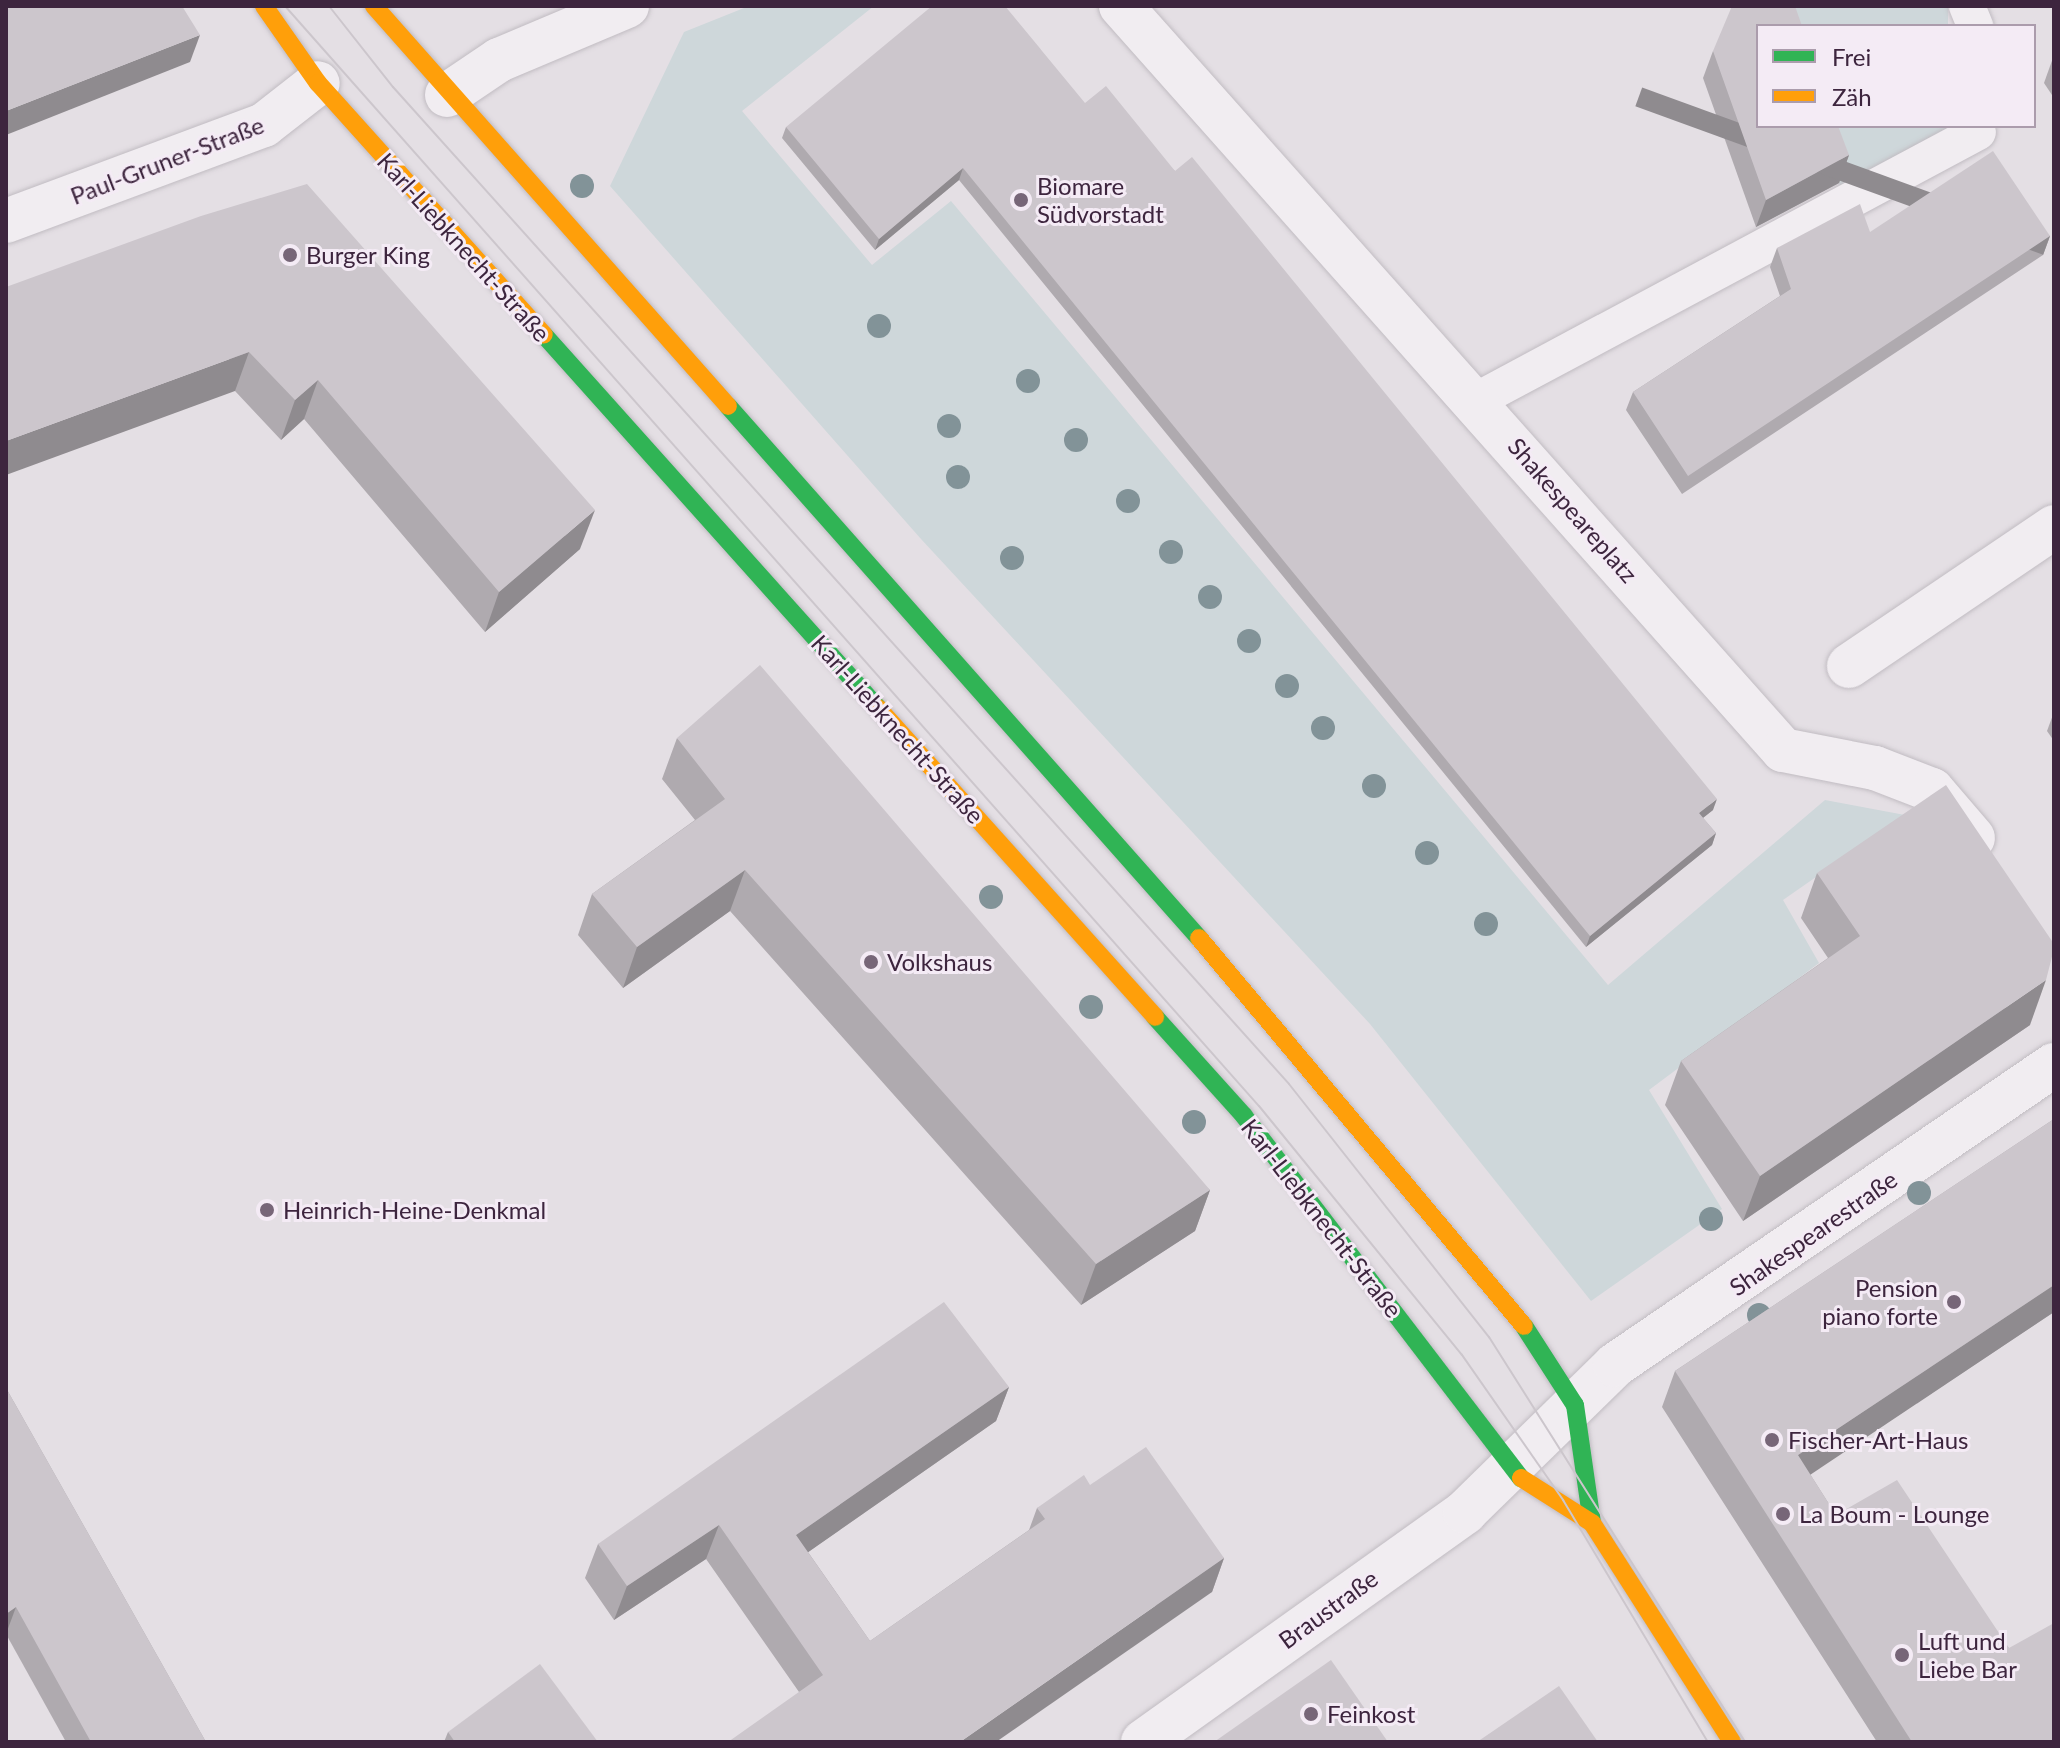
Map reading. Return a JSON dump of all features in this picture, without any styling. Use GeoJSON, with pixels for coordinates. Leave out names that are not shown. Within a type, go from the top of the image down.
{"type":"FeatureCollection","features":[{"type":"Feature","properties":{"kind":"main road","name":"Karl-Liebknecht-Straße"},"geometry":{"type":"LineString","coordinates":[[264,6],[318,83],[1244,1116],[1509,1470],[1592,1523]]}},
{"type":"Feature","properties":{"kind":"main road","name":"Karl-Liebknecht-Straße"},"geometry":{"type":"LineString","coordinates":[[374,6],[447,95],[1313,1067],[1518,1317],[1575,1405],[1592,1523],[1732,1742]]}},
{"type":"Feature","properties":{"kind":"street"},"geometry":{"type":"LineString","coordinates":[[447,95],[499,60],[627,6]]}},
{"type":"Feature","properties":{"kind":"street","name":"Shakespeareplatz"},"geometry":{"type":"LineString","coordinates":[[1121,6],[1477,400],[1783,750],[1875,768],[1932,790],[1998,870]]}},
{"type":"Feature","properties":{"kind":"street","name":"Paul-Gruner-Straße"},"geometry":{"type":"LineString","coordinates":[[6,221],[264,125],[318,83]]}},
{"type":"Feature","properties":{"kind":"street"},"geometry":{"type":"LineString","coordinates":[[1849,666],[2054,527]]}},
{"type":"Feature","properties":{"kind":"street","name":"Shakespearestraße"},"geometry":{"type":"LineString","coordinates":[[1575,1405],[1615,1365],[2054,1065]]}},
{"type":"Feature","properties":{"kind":"street"},"geometry":{"type":"LineString","coordinates":[[1509,1470],[1575,1405]]}},
{"type":"Feature","properties":{"kind":"street","name":"Braustraße"},"geometry":{"type":"LineString","coordinates":[[1143,1742],[1465,1512],[1509,1470]]}},
{"type":"Feature","properties":{"kind":"lane"},"geometry":{"type":"LineString","coordinates":[[1477,400],[1978,132]]}},
{"type":"Feature","properties":{"kind":"shaded area"},"geometry":{"type":"Polygon","coordinates":[[[749,6],[874,6],[742,111],[872,265],[951,201],[1608,985],[1825,800],[1905,815],[1783,900],[1819,963],[1649,1090],[1722,1209],[1591,1301],[1370,1024],[921,539],[610,186],[684,32],[749,6]]]}},
{"type":"Feature","properties":{"kind":"shaded area"},"geometry":{"type":"Polygon","coordinates":[[[1776,6],[1948,6],[1948,24],[1776,24],[1776,6]]]}},
{"type":"Feature","properties":{"kind":"shaded area"},"geometry":{"type":"Polygon","coordinates":[[[1820,128],[1953,128],[1840,186],[1820,128]]]}},
{"type":"Feature","properties":{"kind":"building"},"geometry":{"type":"Polygon","coordinates":[[[6,6],[182,6],[200,35],[6,111],[6,6]]]}},
{"type":"Feature","properties":{"kind":"building"},"geometry":{"type":"Polygon","coordinates":[[[932,6],[1005,6],[1085,103],[1106,86],[1175,171],[1192,157],[1717,799],[1699,813],[1716,833],[1590,936],[963,168],[879,239],[786,127],[932,6]]]}},
{"type":"Feature","properties":{"kind":"building"},"geometry":{"type":"Polygon","coordinates":[[[1732,6],[1795,6],[1801,24],[1756,24],[1756,128],[1839,128],[1849,155],[1766,200],[1713,51],[1732,6]]]}},
{"type":"Feature","properties":{"kind":"building"},"geometry":{"type":"Polygon","coordinates":[[[1993,151],[2050,236],[1688,476],[1633,392],[1791,289],[1777,248],[1860,204],[1870,232],[1993,151]]]}},
{"type":"Feature","properties":{"kind":"building"},"geometry":{"type":"Polygon","coordinates":[[[307,184],[595,510],[499,592],[318,380],[295,400],[249,352],[6,441],[6,287],[201,216],[307,184]]]}},
{"type":"Feature","properties":{"kind":"building"},"geometry":{"type":"Polygon","coordinates":[[[760,665],[1210,1190],[1096,1264],[745,870],[637,947],[592,894],[725,799],[677,738],[760,665]]]}},
{"type":"Feature","properties":{"kind":"building"},"geometry":{"type":"Polygon","coordinates":[[[1946,785],[2054,944],[2046,980],[1760,1176],[1681,1061],[1860,936],[1817,873],[1946,785]]]}},
{"type":"Feature","properties":{"kind":"building"},"geometry":{"type":"Polygon","coordinates":[[[2054,1119],[2054,1285],[1798,1455],[1836,1515],[1897,1480],[2009,1648],[2054,1623],[2054,1742],[1912,1742],[1675,1371],[2054,1119]]]}},
{"type":"Feature","properties":{"kind":"building"},"geometry":{"type":"Polygon","coordinates":[[[944,1302],[1009,1387],[796,1535],[870,1641],[1045,1519],[1037,1508],[1084,1475],[1090,1485],[1146,1447],[1224,1558],[960,1742],[728,1742],[823,1675],[719,1525],[627,1586],[598,1544],[944,1302]]]}},
{"type":"Feature","properties":{"kind":"building"},"geometry":{"type":"Polygon","coordinates":[[[6,1388],[206,1742],[91,1742],[16,1607],[6,1614],[6,1388]]]}},
{"type":"Feature","properties":{"kind":"building"},"geometry":{"type":"Polygon","coordinates":[[[1331,1660],[1388,1742],[1214,1742],[1331,1660]]]}},
{"type":"Feature","properties":{"kind":"building"},"geometry":{"type":"Polygon","coordinates":[[[540,1664],[598,1742],[455,1742],[448,1732],[540,1664]]]}},
{"type":"Feature","properties":{"kind":"building"},"geometry":{"type":"Polygon","coordinates":[[[1559,1686],[1598,1742],[1477,1742],[1559,1686]]]}},
{"type":"Feature","properties":{"kind":"tram line"},"geometry":{"type":"LineString","coordinates":[[285,6],[1259,1106],[1462,1355],[1563,1500],[1708,1742]]}},
{"type":"Feature","properties":{"kind":"tram line"},"geometry":{"type":"LineString","coordinates":[[329,6],[393,87],[1289,1084],[1489,1337],[1745,1742]]}},
{"type":"Feature","properties":{"kind":"traffic: fast"},"geometry":{"type":"LineString","coordinates":[[544,335],[878,708]]}},
{"type":"Feature","properties":{"kind":"traffic: fast"},"geometry":{"type":"LineString","coordinates":[[728,406],[1199,938]]}},
{"type":"Feature","properties":{"kind":"traffic: fast"},"geometry":{"type":"LineString","coordinates":[[1155,1017],[1244,1116],[1521,1478]]}},
{"type":"Feature","properties":{"kind":"traffic: fast"},"geometry":{"type":"LineString","coordinates":[[1524,1326],[1575,1405],[1592,1523]]}},
{"type":"Feature","properties":{"kind":"traffic: slow"},"geometry":{"type":"LineString","coordinates":[[264,6],[318,83],[544,335]]}},
{"type":"Feature","properties":{"kind":"traffic: slow"},"geometry":{"type":"LineString","coordinates":[[374,6],[728,406]]}},
{"type":"Feature","properties":{"kind":"traffic: slow"},"geometry":{"type":"LineString","coordinates":[[878,708],[1155,1017]]}},
{"type":"Feature","properties":{"kind":"traffic: slow"},"geometry":{"type":"LineString","coordinates":[[1199,938],[1524,1326]]}},
{"type":"Feature","properties":{"kind":"traffic: slow"},"geometry":{"type":"LineString","coordinates":[[1521,1478],[1592,1523],[1732,1742]]}},
{"type":"Feature","properties":{"kind":"place","name":"Biomare Südvorstadt"},"geometry":{"type":"Point","coordinates":[1021,200]}},
{"type":"Feature","properties":{"kind":"place","name":"Burger King"},"geometry":{"type":"Point","coordinates":[290,255]}},
{"type":"Feature","properties":{"kind":"place","name":"Volkshaus"},"geometry":{"type":"Point","coordinates":[871,962]}},
{"type":"Feature","properties":{"kind":"place","name":"Heinrich-Heine-Denkmal"},"geometry":{"type":"Point","coordinates":[267,1210]}},
{"type":"Feature","properties":{"kind":"place","name":"Pension piano forte"},"geometry":{"type":"Point","coordinates":[1954,1302]}},
{"type":"Feature","properties":{"kind":"place","name":"Fischer-Art-Haus"},"geometry":{"type":"Point","coordinates":[1772,1440]}},
{"type":"Feature","properties":{"kind":"place","name":"La Boum - Lounge"},"geometry":{"type":"Point","coordinates":[1783,1514]}},
{"type":"Feature","properties":{"kind":"place","name":"Luft und Liebe Bar"},"geometry":{"type":"Point","coordinates":[1902,1655]}},
{"type":"Feature","properties":{"kind":"place","name":"Feinkost"},"geometry":{"type":"Point","coordinates":[1311,1714]}}]}
